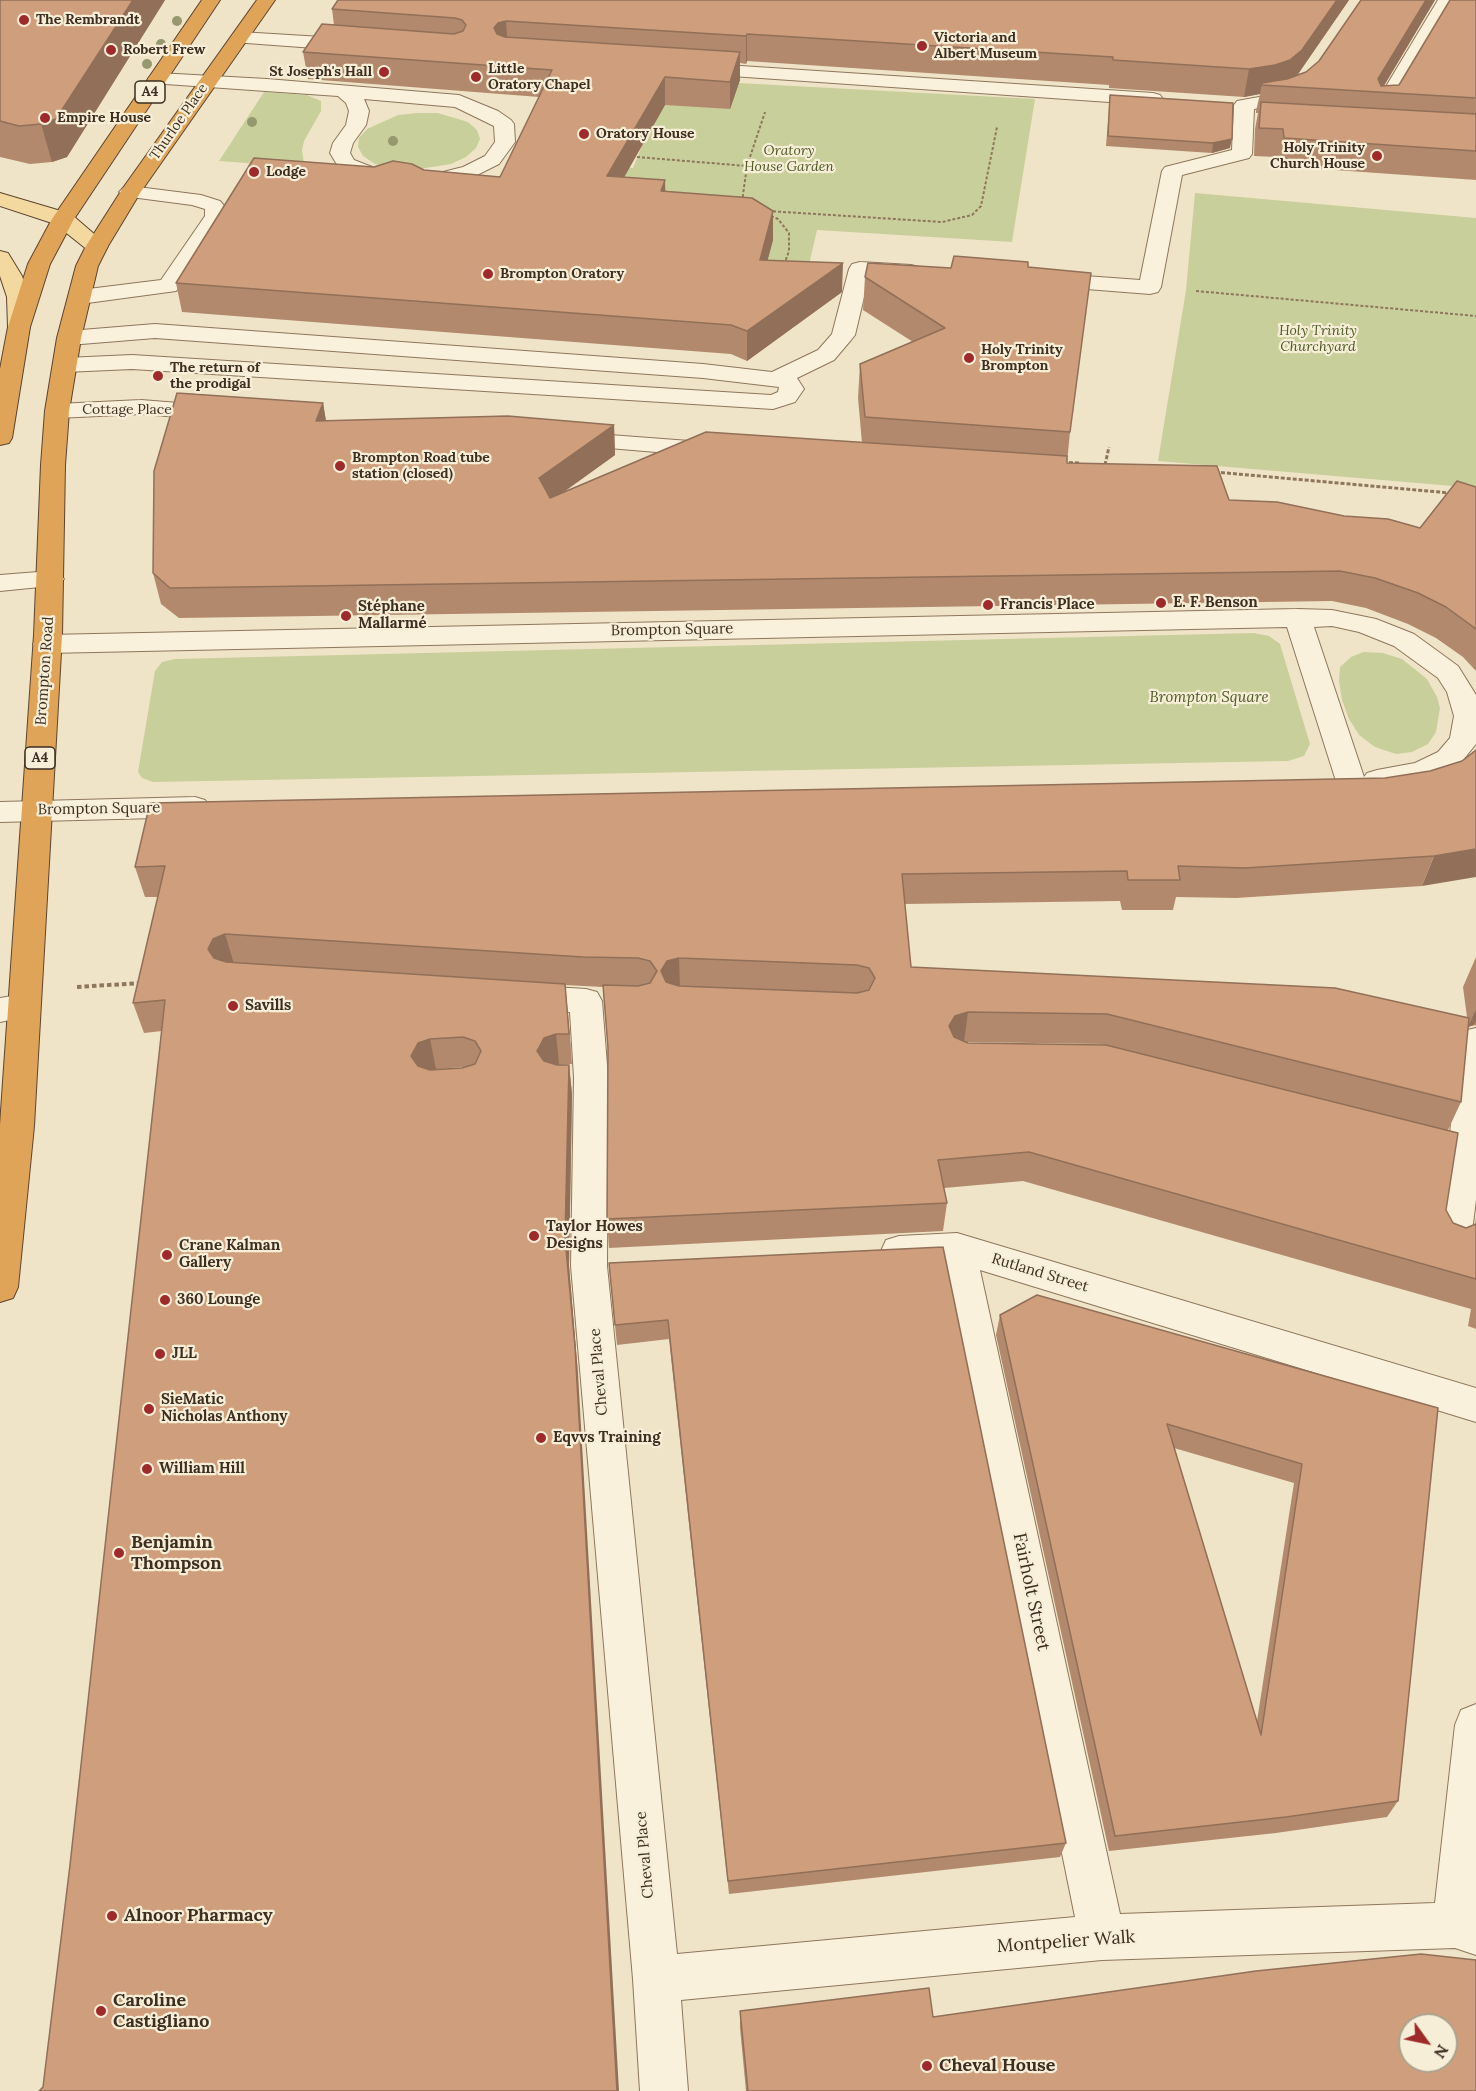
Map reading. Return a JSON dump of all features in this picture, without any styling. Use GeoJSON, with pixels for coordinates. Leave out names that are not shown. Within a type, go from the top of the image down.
{"type":"FeatureCollection","features":[{"type":"Feature","properties":{"kind":"highway","name":"A4"},"geometry":{"type":"LineString","coordinates":[[0,438],[19,327],[39,264],[63,219],[211,0]]}},
{"type":"Feature","properties":{"kind":"highway","name":"Thurloe Place"},"geometry":{"type":"LineString","coordinates":[[97,246],[130,192],[267,0]]}},
{"type":"Feature","properties":{"kind":"highway","name":"Brompton Road"},"geometry":{"type":"LineString","coordinates":[[0,1287],[17,1126],[16,1002],[36,811],[51,579],[53,465],[57,411],[69,338],[87,266],[97,246]]}},
{"type":"Feature","properties":{"kind":"main road"},"geometry":{"type":"LineString","coordinates":[[0,199],[63,219],[97,246]]}},
{"type":"Feature","properties":{"kind":"main road"},"geometry":{"type":"LineString","coordinates":[[0,258],[11,276],[18,297],[19,327]]}},
{"type":"Feature","properties":{"kind":"street"},"geometry":{"type":"LineString","coordinates":[[1383,108],[1447,0]]}},
{"type":"Feature","properties":{"kind":"street"},"geometry":{"type":"LineString","coordinates":[[240,38],[376,47]]}},
{"type":"Feature","properties":{"kind":"street"},"geometry":{"type":"LineString","coordinates":[[671,68],[1174,100]]}},
{"type":"Feature","properties":{"kind":"street"},"geometry":{"type":"LineString","coordinates":[[1244,112],[1292,93],[1311,74]]}},
{"type":"Feature","properties":{"kind":"street"},"geometry":{"type":"LineString","coordinates":[[158,79],[342,91],[459,101],[491,115],[504,124],[505,142],[492,159],[470,171],[444,178],[408,181],[368,174],[346,164],[340,153],[343,143],[356,125],[359,111],[355,100],[342,91]]}},
{"type":"Feature","properties":{"kind":"street"},"geometry":{"type":"LineString","coordinates":[[1221,103],[1267,122]]}},
{"type":"Feature","properties":{"kind":"street"},"geometry":{"type":"LineString","coordinates":[[1024,279],[1150,287],[1172,171],[1242,154],[1244,112]]}},
{"type":"Feature","properties":{"kind":"street"},"geometry":{"type":"LineString","coordinates":[[80,297],[168,286],[174,281],[216,216],[216,209],[213,205],[194,199],[130,192]]}},
{"type":"Feature","properties":{"kind":"street"},"geometry":{"type":"LineString","coordinates":[[775,378],[826,355],[843,335],[860,268],[933,273]]}},
{"type":"Feature","properties":{"kind":"street"},"geometry":{"type":"LineString","coordinates":[[65,365],[132,362],[773,402],[787,397],[792,389],[788,382],[775,378],[680,369],[154,331],[69,338]]}},
{"type":"Feature","properties":{"kind":"street","name":"Cottage Place"},"geometry":{"type":"LineString","coordinates":[[57,411],[141,408],[245,415]]}},
{"type":"Feature","properties":{"kind":"street"},"geometry":{"type":"LineString","coordinates":[[545,438],[737,452]]}},
{"type":"Feature","properties":{"kind":"street"},"geometry":{"type":"LineString","coordinates":[[0,583],[51,579]]}},
{"type":"Feature","properties":{"kind":"street","name":"Brompton Square"},"geometry":{"type":"LineString","coordinates":[[47,644],[1297,617],[1332,618],[1366,625],[1404,640],[1448,672],[1461,692],[1468,716],[1464,740],[1448,759],[1422,772],[1401,777],[1339,781],[1297,617]]}},
{"type":"Feature","properties":{"kind":"street","name":"Brompton Square"},"geometry":{"type":"LineString","coordinates":[[0,812],[219,806]]}},
{"type":"Feature","properties":{"kind":"street"},"geometry":{"type":"LineString","coordinates":[[493,995],[618,1002]]}},
{"type":"Feature","properties":{"kind":"street","name":"Cheval Place"},"geometry":{"type":"LineString","coordinates":[[586,1001],[575,1078],[605,1265],[664,2091]]}},
{"type":"Feature","properties":{"kind":"street"},"geometry":{"type":"LineString","coordinates":[[1453,1239],[1471,1153],[1475,1040]]}},
{"type":"Feature","properties":{"kind":"street"},"geometry":{"type":"LineString","coordinates":[[1385,1131],[1471,1153]]}},
{"type":"Feature","properties":{"kind":"street","name":"Rutland Street"},"geometry":{"type":"LineString","coordinates":[[865,1252],[957,1248],[1476,1405]]}},
{"type":"Feature","properties":{"kind":"street","name":"Fairholt Street"},"geometry":{"type":"LineString","coordinates":[[957,1248],[1102,1937]]}},
{"type":"Feature","properties":{"kind":"street"},"geometry":{"type":"LineString","coordinates":[[1465,1929],[1476,1725]]}},
{"type":"Feature","properties":{"kind":"street","name":"Montpelier Walk"},"geometry":{"type":"LineString","coordinates":[[656,1979],[1102,1937],[1465,1929]]}},
{"type":"Feature","properties":{"kind":"path"},"geometry":{"type":"LineString","coordinates":[[743,205],[741,198],[747,166],[765,112]]}},
{"type":"Feature","properties":{"kind":"path"},"geometry":{"type":"LineString","coordinates":[[783,269],[789,251],[789,233],[778,219],[759,210],[942,222],[972,215],[981,206],[997,125]]}},
{"type":"Feature","properties":{"kind":"path"},"geometry":{"type":"LineString","coordinates":[[637,158],[747,166]]}},
{"type":"Feature","properties":{"kind":"path"},"geometry":{"type":"LineString","coordinates":[[1150,287],[1476,316]]}},
{"type":"Feature","properties":{"kind":"path"},"geometry":{"type":"LineString","coordinates":[[1105,465],[1109,447]]}},
{"type":"Feature","properties":{"kind":"path"},"geometry":{"type":"LineString","coordinates":[[1217,480],[1218,472]]}},
{"type":"Feature","properties":{"kind":"path"},"geometry":{"type":"LineString","coordinates":[[16,1002],[147,983]]}},
{"type":"Feature","properties":{"kind":"green space","name":"Oratory House Garden"},"geometry":{"type":"Polygon","coordinates":[[[739,83],[1035,99],[1012,242],[817,230],[803,291],[601,192],[620,167],[633,168],[641,148],[639,103],[739,83]]]}},
{"type":"Feature","properties":{"kind":"green space"},"geometry":{"type":"Polygon","coordinates":[[[264,92],[307,95],[321,101],[321,111],[304,141],[302,150],[304,163],[300,167],[219,161],[264,92]]]}},
{"type":"Feature","properties":{"kind":"green space"},"geometry":{"type":"Polygon","coordinates":[[[438,113],[468,122],[477,130],[480,139],[476,148],[466,157],[451,164],[413,170],[393,169],[375,164],[363,156],[358,147],[359,138],[367,129],[398,115],[438,113]]]}},
{"type":"Feature","properties":{"kind":"green space","name":"Holy Trinity Churchyard"},"geometry":{"type":"Polygon","coordinates":[[[1195,193],[1476,218],[1476,488],[1158,461],[1186,290],[1195,193]]]}},
{"type":"Feature","properties":{"kind":"green space","name":"Brompton Square"},"geometry":{"type":"Polygon","coordinates":[[[1254,633],[1269,636],[1280,644],[1310,744],[1304,756],[1288,761],[153,782],[142,778],[138,772],[155,671],[162,662],[175,659],[1254,633]]]}},
{"type":"Feature","properties":{"kind":"green space"},"geometry":{"type":"Polygon","coordinates":[[[1363,652],[1383,653],[1402,659],[1427,679],[1440,708],[1436,732],[1428,744],[1412,752],[1396,754],[1375,747],[1359,735],[1349,719],[1342,700],[1339,681],[1340,667],[1351,657],[1363,652]]]}},
{"type":"Feature","properties":{"kind":"building"},"geometry":{"type":"Polygon","coordinates":[[[0,0],[133,0],[56,119],[41,124],[19,126],[0,121],[0,0]]]}},
{"type":"Feature","properties":{"kind":"building"},"geometry":{"type":"Polygon","coordinates":[[[338,0],[1337,0],[1302,50],[1290,60],[1249,69],[1113,60],[1113,57],[747,34],[746,36],[506,21],[498,23],[494,28],[497,34],[505,37],[740,52],[730,82],[665,77],[607,176],[665,180],[661,191],[752,198],[773,211],[760,260],[843,263],[747,331],[731,325],[176,283],[254,158],[374,167],[393,161],[412,164],[424,170],[500,177],[552,70],[303,52],[322,24],[454,34],[463,31],[466,25],[462,20],[455,18],[332,9],[338,0]]]}},
{"type":"Feature","properties":{"kind":"building"},"geometry":{"type":"Polygon","coordinates":[[[1361,0],[1426,0],[1378,79],[1381,86],[1399,85],[1450,0],[1476,0],[1476,98],[1262,85],[1262,83],[1287,79],[1306,72],[1319,61],[1361,0]]]}},
{"type":"Feature","properties":{"kind":"building"},"geometry":{"type":"Polygon","coordinates":[[[1110,95],[1233,103],[1232,139],[1213,143],[1108,136],[1110,95]]]}},
{"type":"Feature","properties":{"kind":"building"},"geometry":{"type":"Polygon","coordinates":[[[1261,102],[1476,114],[1476,151],[1284,138],[1283,129],[1259,128],[1261,102]]]}},
{"type":"Feature","properties":{"kind":"building","name":"Holy Trinity Brompton"},"geometry":{"type":"Polygon","coordinates":[[[954,256],[1028,262],[1028,267],[1091,273],[1070,432],[865,417],[860,364],[945,328],[865,277],[868,263],[951,268],[954,256]]]}},
{"type":"Feature","properties":{"kind":"building"},"geometry":{"type":"Polygon","coordinates":[[[177,393],[323,403],[316,421],[508,416],[614,425],[539,478],[550,498],[706,432],[1067,456],[1067,463],[1217,466],[1229,500],[1277,502],[1344,516],[1388,519],[1420,528],[1457,481],[1476,487],[1476,629],[1446,607],[1418,593],[1375,578],[1340,571],[170,588],[153,573],[154,471],[177,393]]]}},
{"type":"Feature","properties":{"kind":"building"},"geometry":{"type":"Polygon","coordinates":[[[1476,750],[1476,849],[1434,856],[1245,868],[1178,866],[1180,880],[1128,880],[1127,871],[902,874],[911,967],[1335,988],[1469,1018],[1461,1102],[1107,1014],[968,1012],[955,1016],[949,1026],[954,1037],[968,1043],[1106,1045],[1458,1133],[1446,1210],[1453,1223],[1466,1228],[1476,1224],[1476,1279],[1029,1152],[938,1160],[947,1203],[607,1219],[608,1048],[603,985],[638,986],[650,983],[657,971],[650,961],[638,958],[583,957],[225,934],[213,939],[208,949],[214,958],[226,962],[565,984],[569,1034],[556,1034],[544,1038],[537,1051],[544,1061],[557,1065],[569,1065],[565,1238],[575,1347],[617,2091],[39,2091],[43,2087],[70,1865],[165,1000],[133,1003],[165,866],[135,867],[150,803],[1385,778],[1430,771],[1462,761],[1476,750]],[[679,958],[667,961],[661,971],[666,982],[679,986],[857,993],[869,990],[875,978],[869,968],[857,965],[679,958]],[[463,1037],[430,1039],[418,1043],[411,1056],[418,1066],[430,1070],[462,1068],[475,1064],[481,1051],[475,1041],[463,1037]]]}},
{"type":"Feature","properties":{"kind":"building"},"geometry":{"type":"Polygon","coordinates":[[[943,1247],[1066,1843],[728,1881],[668,1320],[615,1325],[609,1263],[943,1247]]]}},
{"type":"Feature","properties":{"kind":"building"},"geometry":{"type":"Polygon","coordinates":[[[1037,1295],[1438,1408],[1398,1801],[1286,1817],[1115,1836],[1000,1315],[1037,1295]],[[1167,1424],[1261,1735],[1302,1464],[1167,1424]]]}},
{"type":"Feature","properties":{"kind":"building"},"geometry":{"type":"Polygon","coordinates":[[[1421,1954],[1476,1960],[1476,2091],[748,2091],[740,2011],[929,1988],[933,2017],[1256,1971],[1421,1954]]]}},
{"type":"Feature","properties":{"kind":"place","name":"The Rembrandt"},"geometry":{"type":"Point","coordinates":[24,20]}},
{"type":"Feature","properties":{"kind":"place","name":"Victoria and Albert Museum"},"geometry":{"type":"Point","coordinates":[922,46]}},
{"type":"Feature","properties":{"kind":"place","name":"Robert Frew"},"geometry":{"type":"Point","coordinates":[111,50]}},
{"type":"Feature","properties":{"kind":"place","name":"St Joseph's Hall"},"geometry":{"type":"Point","coordinates":[384,72]}},
{"type":"Feature","properties":{"kind":"place","name":"Little Oratory Chapel"},"geometry":{"type":"Point","coordinates":[476,77]}},
{"type":"Feature","properties":{"kind":"place","name":"Empire House"},"geometry":{"type":"Point","coordinates":[45,118]}},
{"type":"Feature","properties":{"kind":"place","name":"Oratory House"},"geometry":{"type":"Point","coordinates":[584,134]}},
{"type":"Feature","properties":{"kind":"place","name":"Holy Trinity Church House"},"geometry":{"type":"Point","coordinates":[1377,156]}},
{"type":"Feature","properties":{"kind":"place","name":"Lodge"},"geometry":{"type":"Point","coordinates":[254,172]}},
{"type":"Feature","properties":{"kind":"place","name":"Brompton Oratory"},"geometry":{"type":"Point","coordinates":[488,274]}},
{"type":"Feature","properties":{"kind":"place","name":"Holy Trinity Brompton"},"geometry":{"type":"Point","coordinates":[969,358]}},
{"type":"Feature","properties":{"kind":"place","name":"The return of the prodigal"},"geometry":{"type":"Point","coordinates":[158,376]}},
{"type":"Feature","properties":{"kind":"place","name":"Brompton Road tube station (closed)"},"geometry":{"type":"Point","coordinates":[340,466]}},
{"type":"Feature","properties":{"kind":"place","name":"E. F. Benson"},"geometry":{"type":"Point","coordinates":[1161,603]}},
{"type":"Feature","properties":{"kind":"place","name":"Francis Place"},"geometry":{"type":"Point","coordinates":[988,605]}},
{"type":"Feature","properties":{"kind":"place","name":"Stéphane Mallarmé"},"geometry":{"type":"Point","coordinates":[346,616]}},
{"type":"Feature","properties":{"kind":"place","name":"Savills"},"geometry":{"type":"Point","coordinates":[233,1006]}},
{"type":"Feature","properties":{"kind":"place","name":"Taylor Howes Designs"},"geometry":{"type":"Point","coordinates":[534,1236]}},
{"type":"Feature","properties":{"kind":"place","name":"Crane Kalman Gallery"},"geometry":{"type":"Point","coordinates":[167,1255]}},
{"type":"Feature","properties":{"kind":"place","name":"360 Lounge"},"geometry":{"type":"Point","coordinates":[165,1300]}},
{"type":"Feature","properties":{"kind":"place","name":"JLL"},"geometry":{"type":"Point","coordinates":[160,1354]}},
{"type":"Feature","properties":{"kind":"place","name":"SieMatic Nicholas Anthony"},"geometry":{"type":"Point","coordinates":[149,1409]}},
{"type":"Feature","properties":{"kind":"place","name":"Eqvvs Training"},"geometry":{"type":"Point","coordinates":[541,1438]}},
{"type":"Feature","properties":{"kind":"place","name":"William Hill"},"geometry":{"type":"Point","coordinates":[147,1469]}},
{"type":"Feature","properties":{"kind":"place","name":"Benjamin Thompson"},"geometry":{"type":"Point","coordinates":[119,1553]}},
{"type":"Feature","properties":{"kind":"place","name":"Alnoor Pharmacy"},"geometry":{"type":"Point","coordinates":[112,1916]}},
{"type":"Feature","properties":{"kind":"place","name":"Caroline Castigliano"},"geometry":{"type":"Point","coordinates":[101,2011]}},
{"type":"Feature","properties":{"kind":"place","name":"Cheval House"},"geometry":{"type":"Point","coordinates":[927,2066]}}]}
